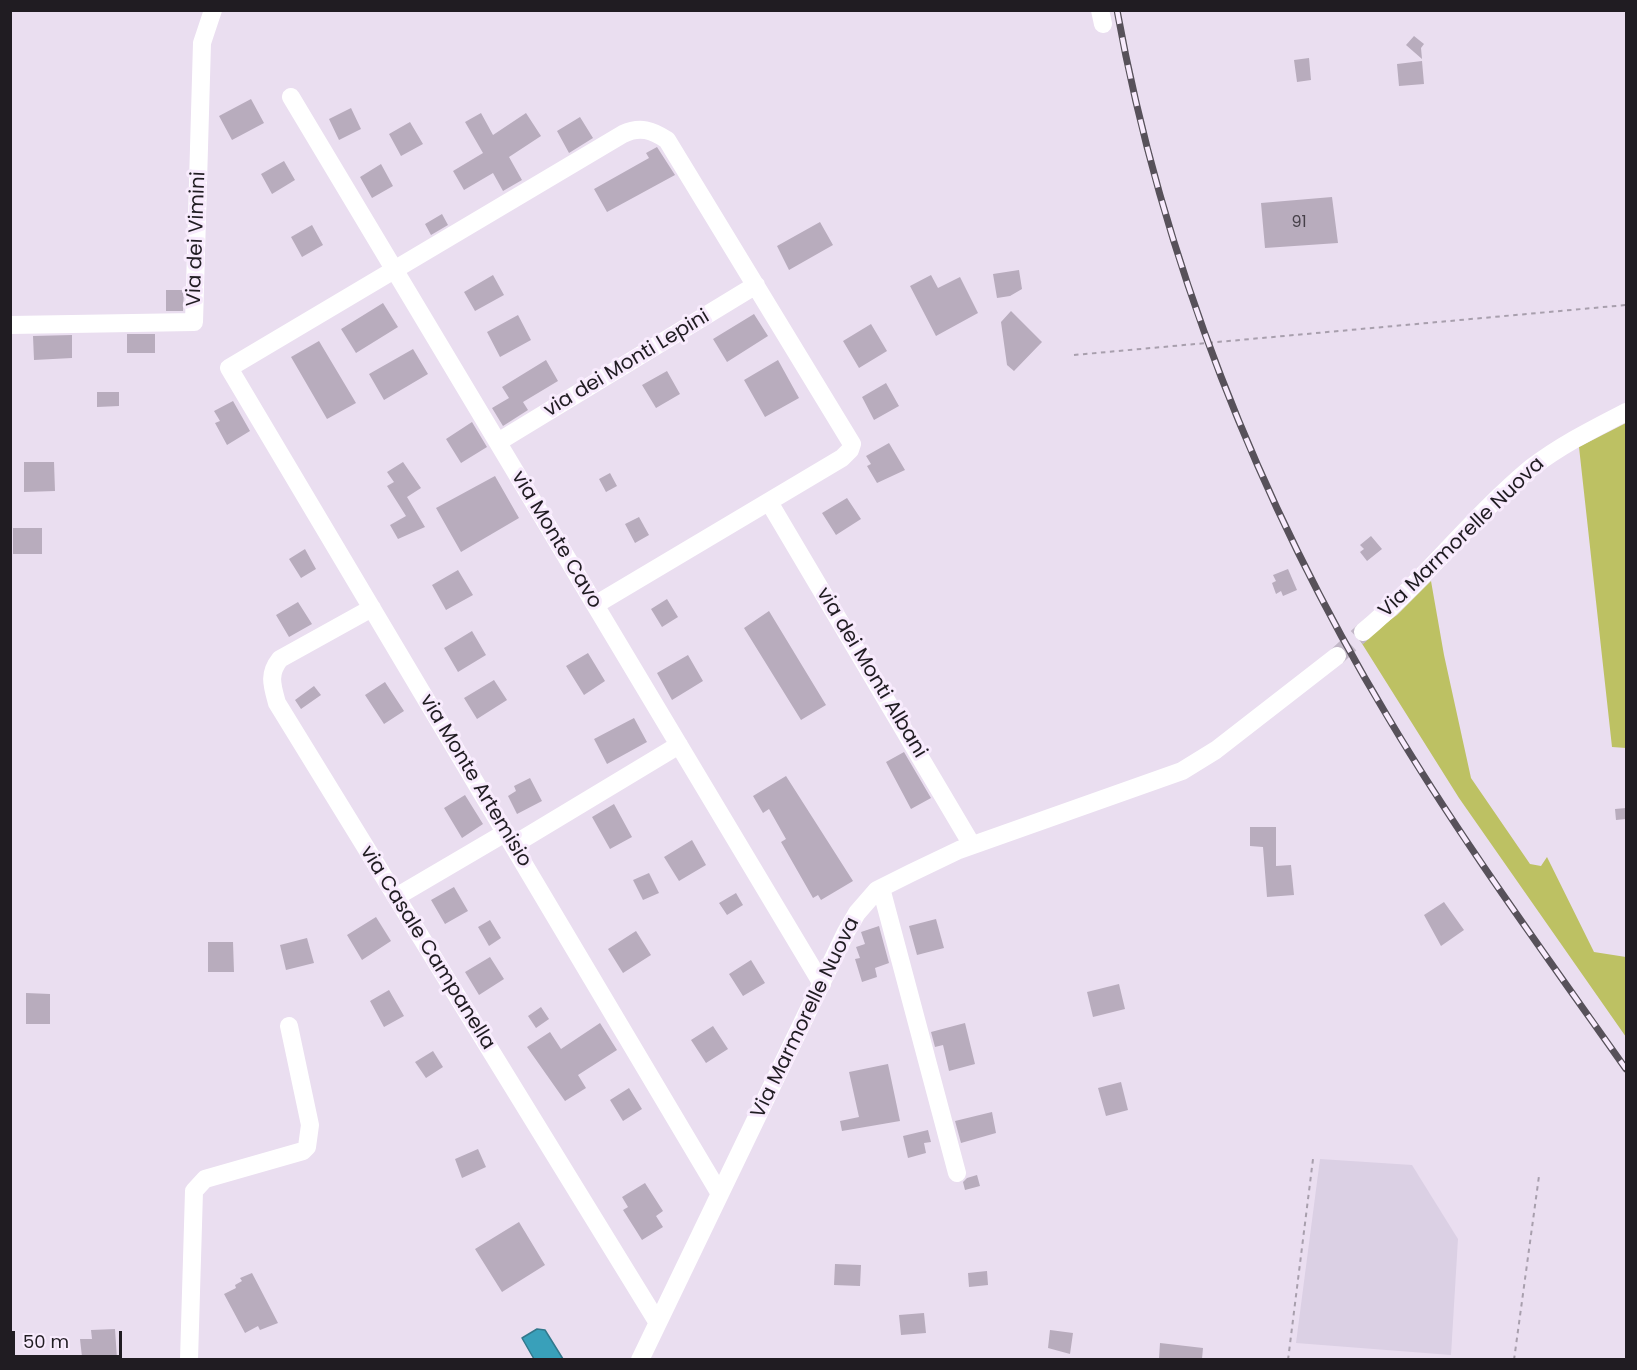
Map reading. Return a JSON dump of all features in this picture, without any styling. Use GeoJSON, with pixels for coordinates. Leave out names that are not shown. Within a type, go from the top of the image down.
{"type":"FeatureCollection","features":[{"type":"Feature","properties":{"kind":"street","name":"Via dei Vimini"},"geometry":{"type":"LineString","coordinates":[[10,324],[195,322],[202,43],[213,10]]}},
{"type":"Feature","properties":{"kind":"street","name":"via Monte Cavo"},"geometry":{"type":"LineString","coordinates":[[291,96],[822,984]]}},
{"type":"Feature","properties":{"kind":"street"},"geometry":{"type":"LineString","coordinates":[[395,272],[623,134],[645,129],[667,140],[852,444],[850,450],[842,458],[595,605]]}},
{"type":"Feature","properties":{"kind":"street","name":"via Monte Artemisio"},"geometry":{"type":"LineString","coordinates":[[395,272],[229,368],[720,1194]]}},
{"type":"Feature","properties":{"kind":"street","name":"via dei Monti Lepini"},"geometry":{"type":"LineString","coordinates":[[498,442],[756,285]]}},
{"type":"Feature","properties":{"kind":"street","name":"Via Marmorelle Nuova"},"geometry":{"type":"LineString","coordinates":[[1363,632],[1395,604],[1530,470],[1574,439],[1626,412]]}},
{"type":"Feature","properties":{"kind":"street","name":"via dei Monti Albani"},"geometry":{"type":"LineString","coordinates":[[769,502],[972,845]]}},
{"type":"Feature","properties":{"kind":"street","name":"via Casale Campanella"},"geometry":{"type":"LineString","coordinates":[[372,608],[280,659],[272,669],[271,682],[277,703],[658,1323]]}},
{"type":"Feature","properties":{"kind":"street","name":"Via Marmorelle Nuova"},"geometry":{"type":"LineString","coordinates":[[640,1359],[858,913],[881,888],[972,845],[1182,771],[1216,750],[1337,656]]}},
{"type":"Feature","properties":{"kind":"street"},"geometry":{"type":"LineString","coordinates":[[396,897],[509,839],[679,746]]}},
{"type":"Feature","properties":{"kind":"street"},"geometry":{"type":"LineString","coordinates":[[881,888],[957,1173]]}},
{"type":"Feature","properties":{"kind":"street"},"geometry":{"type":"LineString","coordinates":[[189,1359],[194,1191],[205,1179],[303,1151],[308,1147],[310,1125],[289,1026]]}},
{"type":"Feature","properties":{"kind":"path"},"geometry":{"type":"LineString","coordinates":[[1074,355],[1626,305]]}},
{"type":"Feature","properties":{"kind":"path"},"geometry":{"type":"LineString","coordinates":[[1288,1359],[1313,1159]]}},
{"type":"Feature","properties":{"kind":"path"},"geometry":{"type":"LineString","coordinates":[[1514,1359],[1539,1176]]}},
{"type":"Feature","properties":{"kind":"shaded area"},"geometry":{"type":"Polygon","coordinates":[[[1320,1159],[1412,1165],[1458,1239],[1451,1355],[1296,1343],[1320,1159]]]}},
{"type":"Feature","properties":{"kind":"green space"},"geometry":{"type":"Polygon","coordinates":[[[1626,423],[1626,748],[1612,747],[1579,447],[1626,423]]]}},
{"type":"Feature","properties":{"kind":"green space"},"geometry":{"type":"Polygon","coordinates":[[[1431,581],[1444,655],[1471,778],[1530,864],[1541,866],[1547,857],[1594,952],[1626,957],[1626,1037],[1459,798],[1361,642],[1397,615],[1431,581]]]}},
{"type":"Feature","properties":{"kind":"water"},"geometry":{"type":"Polygon","coordinates":[[[537,1329],[545,1330],[563,1359],[534,1359],[522,1338],[537,1329]]]}},
{"type":"Feature","properties":{"kind":"building"},"geometry":{"type":"Polygon","coordinates":[[[1414,36],[1424,44],[1421,48],[1422,59],[1406,45],[1414,36]]]}},
{"type":"Feature","properties":{"kind":"building"},"geometry":{"type":"Polygon","coordinates":[[[1309,58],[1311,80],[1297,82],[1294,60],[1309,58]]]}},
{"type":"Feature","properties":{"kind":"building"},"geometry":{"type":"Polygon","coordinates":[[[1422,61],[1424,84],[1399,86],[1397,64],[1422,61]]]}},
{"type":"Feature","properties":{"kind":"building"},"geometry":{"type":"Polygon","coordinates":[[[251,99],[264,123],[232,140],[219,116],[251,99]]]}},
{"type":"Feature","properties":{"kind":"building"},"geometry":{"type":"Polygon","coordinates":[[[351,108],[361,129],[339,140],[329,119],[351,108]]]}},
{"type":"Feature","properties":{"kind":"building"},"geometry":{"type":"Polygon","coordinates":[[[481,113],[493,135],[526,113],[541,136],[509,157],[522,180],[503,191],[493,173],[464,190],[453,171],[483,153],[465,122],[481,113]]]}},
{"type":"Feature","properties":{"kind":"building"},"geometry":{"type":"Polygon","coordinates":[[[580,117],[593,138],[569,153],[557,131],[580,117]]]}},
{"type":"Feature","properties":{"kind":"building"},"geometry":{"type":"Polygon","coordinates":[[[410,122],[423,144],[401,156],[389,134],[410,122]]]}},
{"type":"Feature","properties":{"kind":"building"},"geometry":{"type":"Polygon","coordinates":[[[657,147],[675,175],[607,212],[594,189],[649,158],[646,153],[657,147]]]}},
{"type":"Feature","properties":{"kind":"building"},"geometry":{"type":"Polygon","coordinates":[[[284,161],[295,180],[272,194],[261,174],[284,161]]]}},
{"type":"Feature","properties":{"kind":"building"},"geometry":{"type":"Polygon","coordinates":[[[381,164],[393,186],[372,198],[360,177],[381,164]]]}},
{"type":"Feature","properties":{"kind":"building"},"geometry":{"type":"Polygon","coordinates":[[[1332,197],[1338,243],[1265,248],[1261,203],[1332,197]]]}},
{"type":"Feature","properties":{"kind":"building"},"geometry":{"type":"Polygon","coordinates":[[[442,214],[448,225],[431,235],[425,224],[442,214]]]}},
{"type":"Feature","properties":{"kind":"building"},"geometry":{"type":"Polygon","coordinates":[[[820,222],[833,245],[789,270],[777,246],[820,222]]]}},
{"type":"Feature","properties":{"kind":"building"},"geometry":{"type":"Polygon","coordinates":[[[312,225],[323,245],[302,257],[291,237],[312,225]]]}},
{"type":"Feature","properties":{"kind":"building"},"geometry":{"type":"Polygon","coordinates":[[[1019,270],[1022,289],[1010,296],[997,298],[993,274],[1019,270]]]}},
{"type":"Feature","properties":{"kind":"building"},"geometry":{"type":"Polygon","coordinates":[[[493,275],[504,295],[475,311],[464,292],[493,275]]]}},
{"type":"Feature","properties":{"kind":"building"},"geometry":{"type":"Polygon","coordinates":[[[931,275],[938,288],[960,277],[978,313],[936,336],[910,286],[931,275]]]}},
{"type":"Feature","properties":{"kind":"building"},"geometry":{"type":"Polygon","coordinates":[[[166,290],[184,290],[183,311],[166,311],[166,290]]]}},
{"type":"Feature","properties":{"kind":"building"},"geometry":{"type":"Polygon","coordinates":[[[383,303],[398,327],[356,353],[341,329],[383,303]]]}},
{"type":"Feature","properties":{"kind":"building"},"geometry":{"type":"Polygon","coordinates":[[[1011,311],[1042,342],[1014,371],[1007,365],[1001,322],[1011,311]]]}},
{"type":"Feature","properties":{"kind":"building"},"geometry":{"type":"Polygon","coordinates":[[[754,314],[768,336],[727,362],[713,339],[754,314]]]}},
{"type":"Feature","properties":{"kind":"building"},"geometry":{"type":"Polygon","coordinates":[[[518,315],[531,340],[500,357],[487,332],[518,315]]]}},
{"type":"Feature","properties":{"kind":"building"},"geometry":{"type":"Polygon","coordinates":[[[871,324],[887,351],[859,368],[843,341],[871,324]]]}},
{"type":"Feature","properties":{"kind":"building"},"geometry":{"type":"Polygon","coordinates":[[[127,334],[155,334],[155,353],[127,353],[127,334]]]}},
{"type":"Feature","properties":{"kind":"building"},"geometry":{"type":"Polygon","coordinates":[[[72,335],[72,358],[34,360],[33,336],[72,335]]]}},
{"type":"Feature","properties":{"kind":"building"},"geometry":{"type":"Polygon","coordinates":[[[319,341],[356,403],[327,419],[291,357],[319,341]]]}},
{"type":"Feature","properties":{"kind":"building"},"geometry":{"type":"Polygon","coordinates":[[[413,349],[428,374],[384,400],[369,374],[413,349]]]}},
{"type":"Feature","properties":{"kind":"building"},"geometry":{"type":"Polygon","coordinates":[[[546,360],[558,381],[523,402],[528,410],[503,426],[492,408],[509,398],[502,387],[546,360]]]}},
{"type":"Feature","properties":{"kind":"building"},"geometry":{"type":"Polygon","coordinates":[[[778,360],[799,398],[765,417],[744,380],[778,360]]]}},
{"type":"Feature","properties":{"kind":"building"},"geometry":{"type":"Polygon","coordinates":[[[667,371],[680,394],[656,408],[642,385],[667,371]]]}},
{"type":"Feature","properties":{"kind":"building"},"geometry":{"type":"Polygon","coordinates":[[[886,383],[899,406],[874,420],[862,397],[886,383]]]}},
{"type":"Feature","properties":{"kind":"building"},"geometry":{"type":"Polygon","coordinates":[[[97,392],[119,392],[119,406],[97,407],[97,392]]]}},
{"type":"Feature","properties":{"kind":"building"},"geometry":{"type":"Polygon","coordinates":[[[233,401],[250,431],[227,445],[215,423],[220,421],[214,411],[233,401]]]}},
{"type":"Feature","properties":{"kind":"building"},"geometry":{"type":"Polygon","coordinates":[[[472,422],[487,447],[461,463],[446,439],[472,422]]]}},
{"type":"Feature","properties":{"kind":"building"},"geometry":{"type":"Polygon","coordinates":[[[889,443],[905,470],[877,483],[867,466],[871,464],[866,456],[889,443]]]}},
{"type":"Feature","properties":{"kind":"building"},"geometry":{"type":"Polygon","coordinates":[[[24,462],[54,462],[55,491],[24,492],[24,462]]]}},
{"type":"Feature","properties":{"kind":"building"},"geometry":{"type":"Polygon","coordinates":[[[403,462],[421,488],[407,497],[425,527],[398,539],[390,525],[406,516],[387,486],[394,482],[387,472],[403,462]]]}},
{"type":"Feature","properties":{"kind":"building"},"geometry":{"type":"Polygon","coordinates":[[[610,473],[617,486],[606,492],[599,479],[610,473]]]}},
{"type":"Feature","properties":{"kind":"building"},"geometry":{"type":"Polygon","coordinates":[[[495,476],[519,518],[461,552],[436,508],[495,476]]]}},
{"type":"Feature","properties":{"kind":"building"},"geometry":{"type":"Polygon","coordinates":[[[847,498],[861,519],[836,535],[822,513],[847,498]]]}},
{"type":"Feature","properties":{"kind":"building"},"geometry":{"type":"Polygon","coordinates":[[[639,517],[649,535],[635,543],[625,524],[639,517]]]}},
{"type":"Feature","properties":{"kind":"building"},"geometry":{"type":"Polygon","coordinates":[[[13,528],[42,528],[42,554],[13,554],[13,528]]]}},
{"type":"Feature","properties":{"kind":"building"},"geometry":{"type":"Polygon","coordinates":[[[1371,536],[1382,549],[1367,561],[1360,552],[1364,549],[1360,545],[1371,536]]]}},
{"type":"Feature","properties":{"kind":"building"},"geometry":{"type":"Polygon","coordinates":[[[305,549],[316,569],[301,578],[289,559],[305,549]]]}},
{"type":"Feature","properties":{"kind":"building"},"geometry":{"type":"Polygon","coordinates":[[[1288,569],[1297,590],[1283,596],[1281,591],[1276,594],[1272,583],[1276,581],[1273,575],[1288,569]]]}},
{"type":"Feature","properties":{"kind":"building"},"geometry":{"type":"Polygon","coordinates":[[[458,570],[473,595],[446,610],[432,585],[458,570]]]}},
{"type":"Feature","properties":{"kind":"building"},"geometry":{"type":"Polygon","coordinates":[[[667,599],[678,617],[662,627],[651,609],[667,599]]]}},
{"type":"Feature","properties":{"kind":"building"},"geometry":{"type":"Polygon","coordinates":[[[298,602],[312,624],[289,637],[276,615],[298,602]]]}},
{"type":"Feature","properties":{"kind":"building"},"geometry":{"type":"Polygon","coordinates":[[[769,611],[826,705],[801,720],[744,628],[769,611]]]}},
{"type":"Feature","properties":{"kind":"building"},"geometry":{"type":"Polygon","coordinates":[[[472,631],[486,655],[458,672],[444,648],[472,631]]]}},
{"type":"Feature","properties":{"kind":"building"},"geometry":{"type":"Polygon","coordinates":[[[588,653],[605,681],[584,695],[566,666],[588,653]]]}},
{"type":"Feature","properties":{"kind":"building"},"geometry":{"type":"Polygon","coordinates":[[[688,655],[703,681],[672,700],[657,673],[688,655]]]}},
{"type":"Feature","properties":{"kind":"building"},"geometry":{"type":"Polygon","coordinates":[[[494,680],[507,700],[477,719],[464,698],[494,680]]]}},
{"type":"Feature","properties":{"kind":"building"},"geometry":{"type":"Polygon","coordinates":[[[385,682],[404,711],[384,724],[365,695],[385,682]]]}},
{"type":"Feature","properties":{"kind":"building"},"geometry":{"type":"Polygon","coordinates":[[[314,686],[321,695],[301,709],[295,700],[314,686]]]}},
{"type":"Feature","properties":{"kind":"building"},"geometry":{"type":"Polygon","coordinates":[[[634,718],[647,742],[607,764],[594,739],[634,718]]]}},
{"type":"Feature","properties":{"kind":"building"},"geometry":{"type":"Polygon","coordinates":[[[904,752],[931,798],[911,809],[886,762],[904,752]]]}},
{"type":"Feature","properties":{"kind":"building"},"geometry":{"type":"Polygon","coordinates":[[[786,776],[853,881],[821,900],[818,895],[813,898],[781,842],[786,839],[769,809],[763,813],[753,796],[786,776]]]}},
{"type":"Feature","properties":{"kind":"building"},"geometry":{"type":"Polygon","coordinates":[[[530,778],[542,801],[517,814],[508,796],[516,791],[514,786],[530,778]]]}},
{"type":"Feature","properties":{"kind":"building"},"geometry":{"type":"Polygon","coordinates":[[[465,795],[483,824],[462,838],[444,808],[465,795]]]}},
{"type":"Feature","properties":{"kind":"building"},"geometry":{"type":"Polygon","coordinates":[[[614,804],[632,837],[610,849],[592,817],[614,804]]]}},
{"type":"Feature","properties":{"kind":"building"},"geometry":{"type":"Polygon","coordinates":[[[1626,808],[1626,819],[1616,820],[1615,809],[1626,808]]]}},
{"type":"Feature","properties":{"kind":"building"},"geometry":{"type":"Polygon","coordinates":[[[1250,827],[1276,827],[1276,866],[1291,865],[1294,895],[1267,897],[1263,847],[1250,846],[1250,827]]]}},
{"type":"Feature","properties":{"kind":"building"},"geometry":{"type":"Polygon","coordinates":[[[692,840],[706,865],[679,881],[664,857],[692,840]]]}},
{"type":"Feature","properties":{"kind":"building"},"geometry":{"type":"Polygon","coordinates":[[[649,873],[659,893],[643,900],[633,880],[649,873]]]}},
{"type":"Feature","properties":{"kind":"building"},"geometry":{"type":"Polygon","coordinates":[[[454,887],[468,911],[445,924],[431,900],[454,887]]]}},
{"type":"Feature","properties":{"kind":"building"},"geometry":{"type":"Polygon","coordinates":[[[736,893],[743,905],[727,915],[719,903],[736,893]]]}},
{"type":"Feature","properties":{"kind":"building"},"geometry":{"type":"Polygon","coordinates":[[[1444,902],[1464,930],[1441,946],[1424,915],[1444,902]]]}},
{"type":"Feature","properties":{"kind":"building"},"geometry":{"type":"Polygon","coordinates":[[[376,917],[391,941],[362,960],[347,935],[376,917]]]}},
{"type":"Feature","properties":{"kind":"building"},"geometry":{"type":"Polygon","coordinates":[[[936,919],[944,948],[917,955],[909,926],[936,919]]]}},
{"type":"Feature","properties":{"kind":"building"},"geometry":{"type":"Polygon","coordinates":[[[490,920],[501,938],[489,946],[478,927],[490,920]]]}},
{"type":"Feature","properties":{"kind":"building"},"geometry":{"type":"Polygon","coordinates":[[[879,926],[889,963],[875,968],[877,977],[862,982],[855,959],[860,958],[856,947],[865,944],[861,932],[879,926]]]}},
{"type":"Feature","properties":{"kind":"building"},"geometry":{"type":"Polygon","coordinates":[[[636,931],[651,955],[623,973],[608,949],[636,931]]]}},
{"type":"Feature","properties":{"kind":"building"},"geometry":{"type":"Polygon","coordinates":[[[307,938],[314,963],[286,970],[280,945],[307,938]]]}},
{"type":"Feature","properties":{"kind":"building"},"geometry":{"type":"Polygon","coordinates":[[[208,942],[233,942],[234,972],[208,972],[208,942]]]}},
{"type":"Feature","properties":{"kind":"building"},"geometry":{"type":"Polygon","coordinates":[[[490,957],[504,979],[479,995],[465,972],[490,957]]]}},
{"type":"Feature","properties":{"kind":"building"},"geometry":{"type":"Polygon","coordinates":[[[751,960],[765,983],[743,996],[729,974],[751,960]]]}},
{"type":"Feature","properties":{"kind":"building"},"geometry":{"type":"Polygon","coordinates":[[[1119,984],[1125,1009],[1093,1017],[1087,992],[1119,984]]]}},
{"type":"Feature","properties":{"kind":"building"},"geometry":{"type":"Polygon","coordinates":[[[389,990],[404,1016],[384,1027],[370,1001],[389,990]]]}},
{"type":"Feature","properties":{"kind":"building"},"geometry":{"type":"Polygon","coordinates":[[[26,993],[50,994],[50,1024],[26,1024],[26,993]]]}},
{"type":"Feature","properties":{"kind":"building"},"geometry":{"type":"Polygon","coordinates":[[[541,1007],[549,1019],[536,1028],[528,1016],[541,1007]]]}},
{"type":"Feature","properties":{"kind":"building"},"geometry":{"type":"Polygon","coordinates":[[[600,1023],[617,1050],[578,1075],[586,1088],[565,1101],[527,1047],[550,1032],[561,1049],[600,1023]]]}},
{"type":"Feature","properties":{"kind":"building"},"geometry":{"type":"Polygon","coordinates":[[[965,1023],[975,1064],[949,1071],[943,1045],[935,1047],[931,1032],[965,1023]]]}},
{"type":"Feature","properties":{"kind":"building"},"geometry":{"type":"Polygon","coordinates":[[[713,1026],[728,1049],[706,1063],[691,1040],[713,1026]]]}},
{"type":"Feature","properties":{"kind":"building"},"geometry":{"type":"Polygon","coordinates":[[[433,1051],[443,1067],[426,1078],[415,1062],[433,1051]]]}},
{"type":"Feature","properties":{"kind":"building"},"geometry":{"type":"Polygon","coordinates":[[[888,1064],[900,1121],[842,1131],[840,1121],[859,1117],[849,1072],[888,1064]]]}},
{"type":"Feature","properties":{"kind":"building"},"geometry":{"type":"Polygon","coordinates":[[[1121,1082],[1128,1110],[1106,1116],[1098,1088],[1121,1082]]]}},
{"type":"Feature","properties":{"kind":"building"},"geometry":{"type":"Polygon","coordinates":[[[629,1088],[642,1109],[623,1121],[610,1100],[629,1088]]]}},
{"type":"Feature","properties":{"kind":"building"},"geometry":{"type":"Polygon","coordinates":[[[992,1112],[996,1133],[961,1143],[955,1121],[992,1112]]]}},
{"type":"Feature","properties":{"kind":"building"},"geometry":{"type":"Polygon","coordinates":[[[928,1130],[931,1142],[924,1143],[926,1153],[908,1158],[903,1136],[928,1130]]]}},
{"type":"Feature","properties":{"kind":"building"},"geometry":{"type":"Polygon","coordinates":[[[478,1149],[486,1167],[462,1178],[455,1159],[478,1149]]]}},
{"type":"Feature","properties":{"kind":"building"},"geometry":{"type":"Polygon","coordinates":[[[977,1175],[980,1186],[965,1190],[963,1182],[977,1175]]]}},
{"type":"Feature","properties":{"kind":"building"},"geometry":{"type":"Polygon","coordinates":[[[645,1183],[663,1211],[656,1216],[663,1227],[642,1240],[623,1210],[628,1207],[622,1197],[645,1183]]]}},
{"type":"Feature","properties":{"kind":"building"},"geometry":{"type":"Polygon","coordinates":[[[519,1222],[545,1265],[502,1292],[475,1249],[519,1222]]]}},
{"type":"Feature","properties":{"kind":"building"},"geometry":{"type":"Polygon","coordinates":[[[835,1264],[861,1265],[860,1286],[834,1285],[835,1264]]]}},
{"type":"Feature","properties":{"kind":"building"},"geometry":{"type":"Polygon","coordinates":[[[987,1271],[988,1285],[969,1287],[968,1273],[987,1271]]]}},
{"type":"Feature","properties":{"kind":"building"},"geometry":{"type":"Polygon","coordinates":[[[252,1273],[278,1323],[260,1330],[258,1326],[245,1333],[224,1294],[236,1288],[235,1285],[242,1281],[240,1278],[252,1273]]]}},
{"type":"Feature","properties":{"kind":"building"},"geometry":{"type":"Polygon","coordinates":[[[924,1313],[926,1333],[901,1335],[899,1315],[924,1313]]]}},
{"type":"Feature","properties":{"kind":"building"},"geometry":{"type":"Polygon","coordinates":[[[115,1329],[117,1359],[82,1357],[80,1339],[92,1339],[91,1330],[115,1329]]]}},
{"type":"Feature","properties":{"kind":"building"},"geometry":{"type":"Polygon","coordinates":[[[1050,1330],[1073,1333],[1070,1354],[1048,1348],[1050,1330]]]}},
{"type":"Feature","properties":{"kind":"building"},"geometry":{"type":"Polygon","coordinates":[[[1160,1343],[1203,1348],[1202,1359],[1159,1359],[1160,1343]]]}},
{"type":"Feature","properties":{"kind":"tunnel"},"geometry":{"type":"LineString","coordinates":[[1337,656],[1363,632]]}},
{"type":"Feature","properties":{"kind":"railway"},"geometry":{"type":"LineString","coordinates":[[1117,10],[1136,103],[1160,195],[1189,287],[1221,377],[1298,552],[1342,637],[1389,719],[1445,809],[1626,1069]]}}]}
